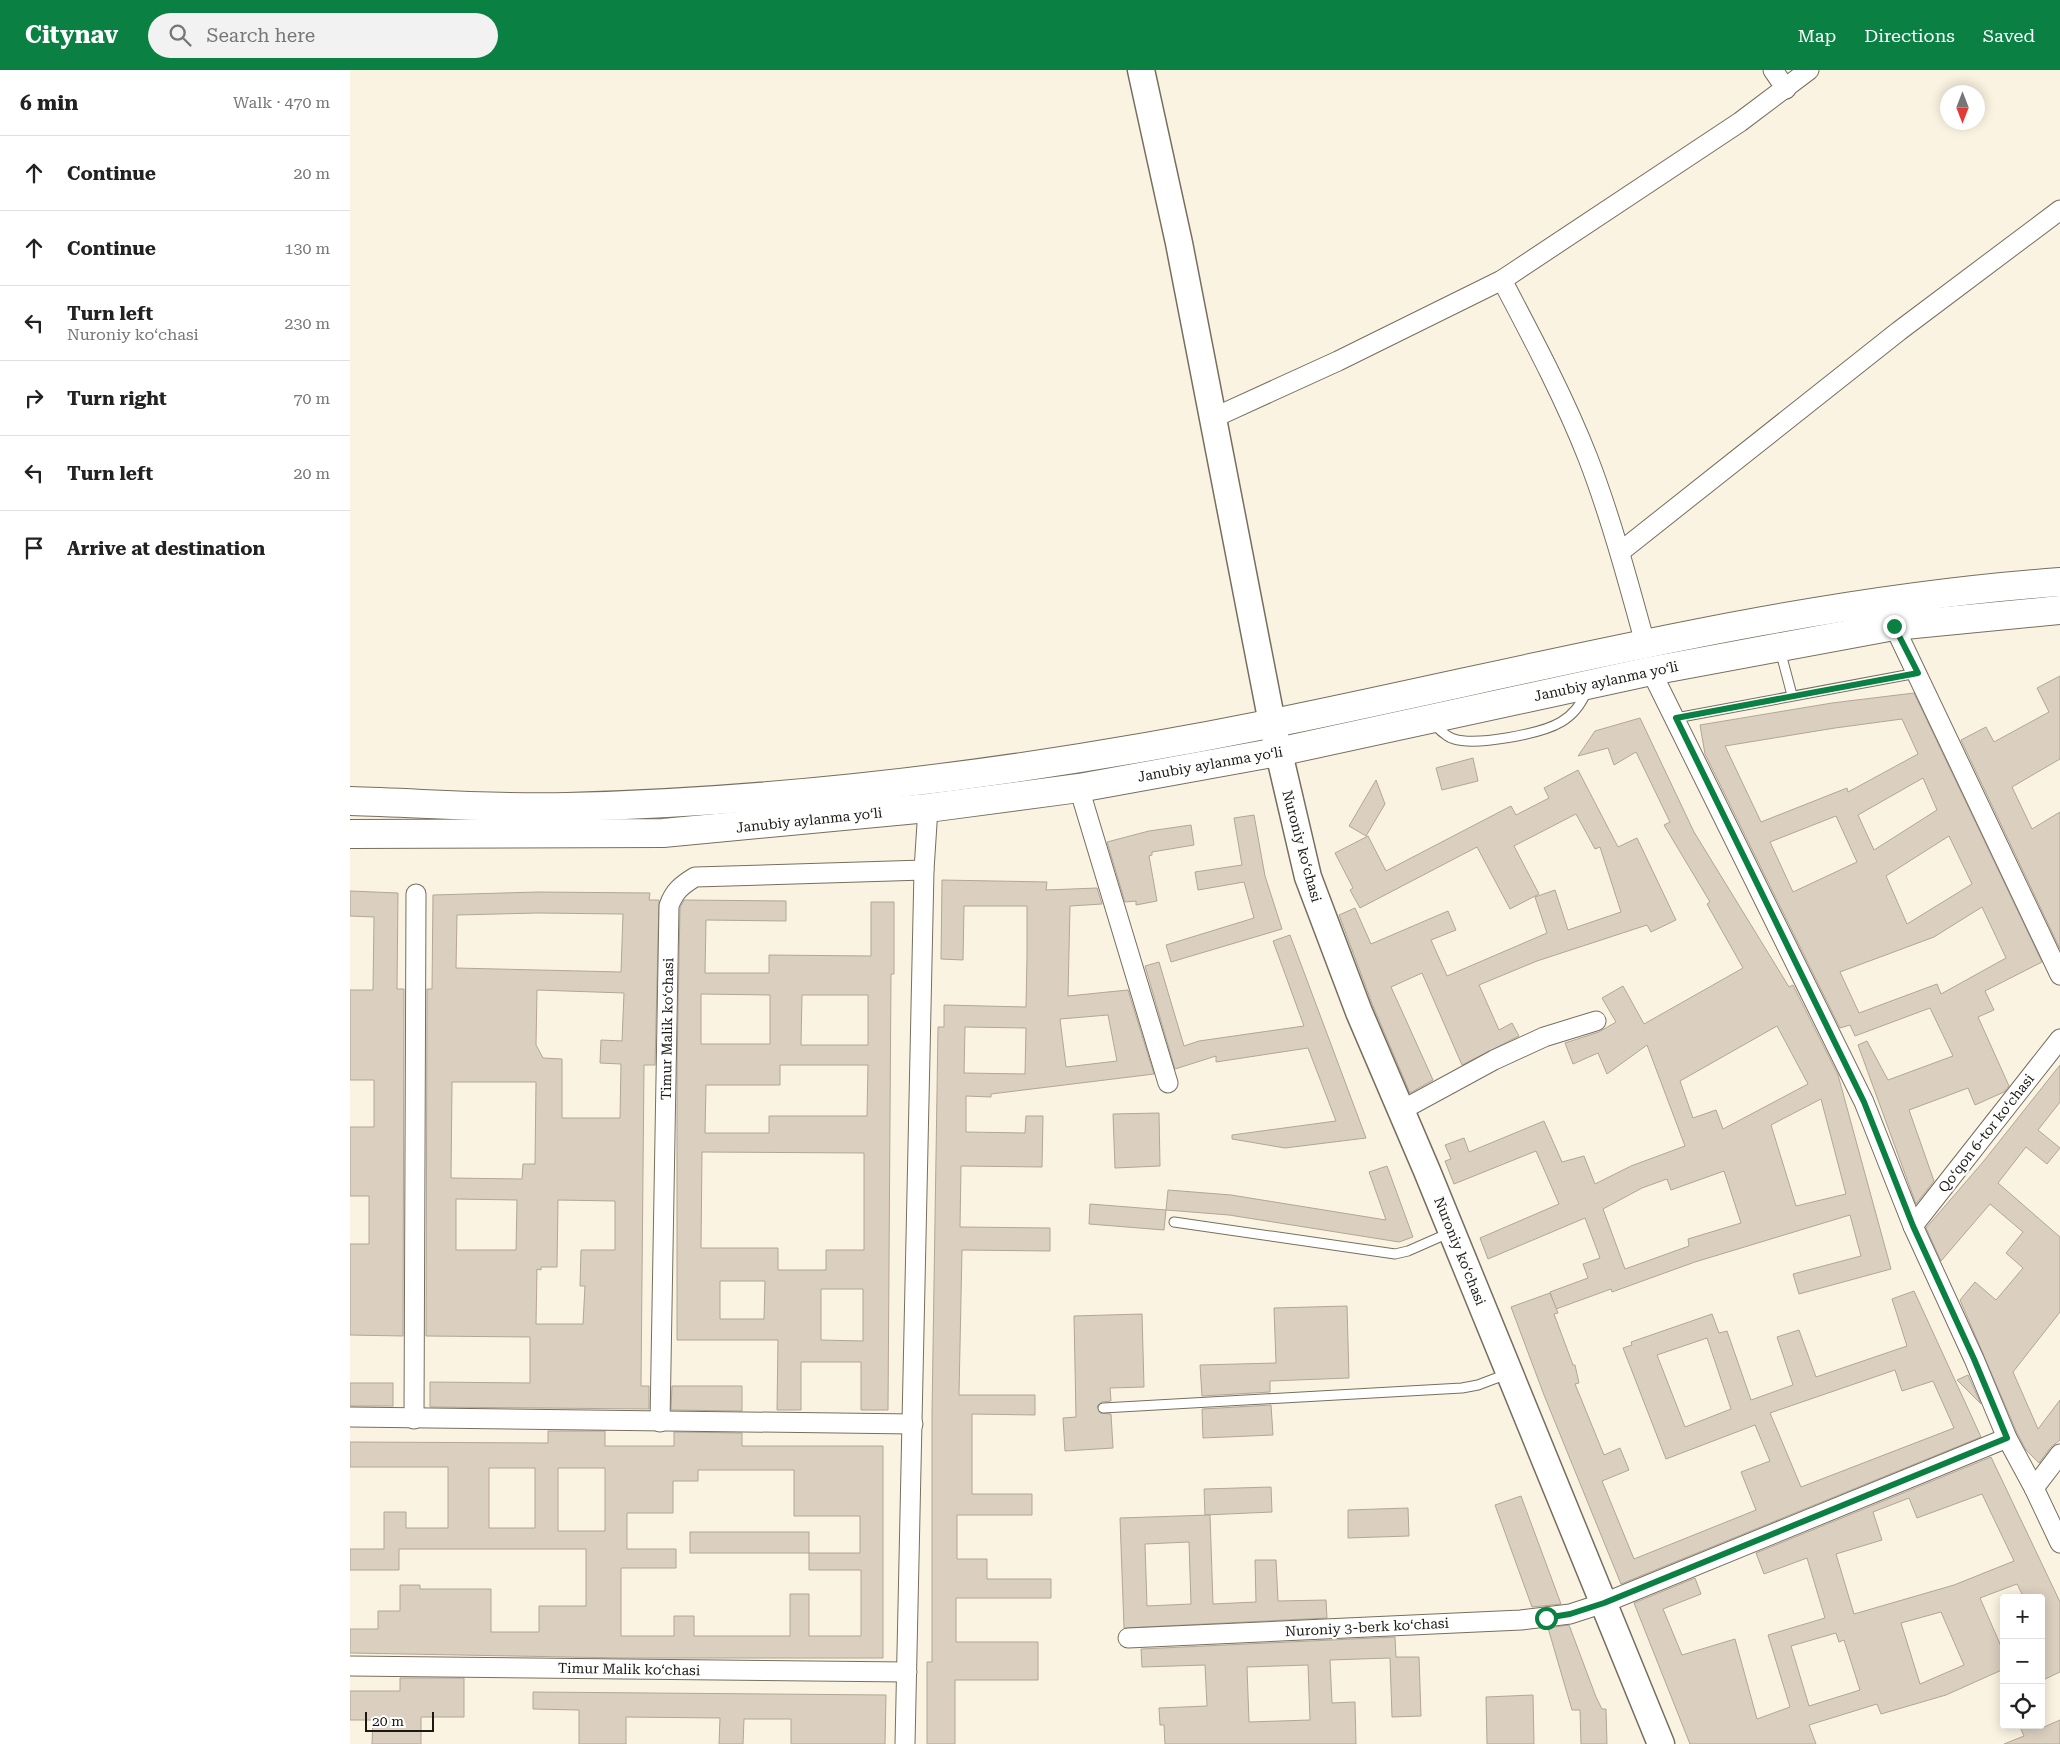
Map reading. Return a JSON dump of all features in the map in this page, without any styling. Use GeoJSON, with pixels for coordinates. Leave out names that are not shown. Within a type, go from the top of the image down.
{"type":"FeatureCollection","features":[{"type":"Feature","properties":{"kind":"highway","name":"Janubiy aylanma yoʻli"},"geometry":{"type":"LineString","coordinates":[[350,801],[563,808],[737,799],[923,782],[1075,759],[1272,723],[1645,643],[1807,612],[1897,598],[1988,587],[2060,582]]}},
{"type":"Feature","properties":{"kind":"highway","name":"Janubiy aylanma yoʻli"},"geometry":{"type":"LineString","coordinates":[[350,834],[663,833],[928,808],[1079,788],[1278,752],[1651,671],[1894,626],[2060,610]]}},
{"type":"Feature","properties":{"kind":"street","name":"Nuroniy koʻchasi"},"geometry":{"type":"LineString","coordinates":[[1141,70],[1179,244],[1278,752],[1308,877],[1359,1012],[1402,1110],[1661,1744]]}},
{"type":"Feature","properties":{"kind":"street"},"geometry":{"type":"LineString","coordinates":[[1773,70],[1786,89]]}},
{"type":"Feature","properties":{"kind":"street"},"geometry":{"type":"LineString","coordinates":[[1212,418],[1338,361],[1502,280],[1740,122],[1809,70]]}},
{"type":"Feature","properties":{"kind":"street"},"geometry":{"type":"LineString","coordinates":[[1620,552],[1900,331],[2060,210]]}},
{"type":"Feature","properties":{"kind":"street"},"geometry":{"type":"LineString","coordinates":[[1502,280],[1558,390],[1588,458],[1620,552],[1645,643]]}},
{"type":"Feature","properties":{"kind":"street"},"geometry":{"type":"LineString","coordinates":[[1894,626],[2060,975]]}},
{"type":"Feature","properties":{"kind":"street"},"geometry":{"type":"LineString","coordinates":[[1651,671],[1676,718],[1864,1102],[1913,1226],[1974,1359],[2007,1438],[2034,1488],[2060,1543]]}},
{"type":"Feature","properties":{"kind":"street"},"geometry":{"type":"LineString","coordinates":[[1079,788],[1168,1083]]}},
{"type":"Feature","properties":{"kind":"street"},"geometry":{"type":"LineString","coordinates":[[905,1744],[924,870],[928,808]]}},
{"type":"Feature","properties":{"kind":"street","name":"Timur Malik koʻchasi"},"geometry":{"type":"LineString","coordinates":[[660,1422],[669,916],[673,895],[682,885],[695,877],[924,870]]}},
{"type":"Feature","properties":{"kind":"street"},"geometry":{"type":"LineString","coordinates":[[414,1419],[416,894]]}},
{"type":"Feature","properties":{"kind":"street"},"geometry":{"type":"LineString","coordinates":[[1402,1110],[1494,1060],[1544,1037],[1596,1021]]}},
{"type":"Feature","properties":{"kind":"street","name":"Qoʻqon 6-tor koʻchasi"},"geometry":{"type":"LineString","coordinates":[[1913,1226],[2060,1039]]}},
{"type":"Feature","properties":{"kind":"street"},"geometry":{"type":"LineString","coordinates":[[350,1418],[913,1424]]}},
{"type":"Feature","properties":{"kind":"street","name":"Nuroniy 3-berk koʻchasi"},"geometry":{"type":"LineString","coordinates":[[1128,1638],[1521,1620],[1570,1614],[1604,1603],[2007,1438]]}},
{"type":"Feature","properties":{"kind":"street"},"geometry":{"type":"LineString","coordinates":[[2034,1488],[2060,1454]]}},
{"type":"Feature","properties":{"kind":"street","name":"Timur Malik koʻchasi"},"geometry":{"type":"LineString","coordinates":[[350,1666],[907,1672]]}},
{"type":"Feature","properties":{"kind":"lane"},"geometry":{"type":"LineString","coordinates":[[1780,647],[1792,695]]}},
{"type":"Feature","properties":{"kind":"lane"},"geometry":{"type":"LineString","coordinates":[[1676,718],[1918,673]]}},
{"type":"Feature","properties":{"kind":"lane"},"geometry":{"type":"LineString","coordinates":[[1174,1222],[1395,1254],[1408,1251],[1452,1232]]}},
{"type":"Feature","properties":{"kind":"lane"},"geometry":{"type":"LineString","coordinates":[[1103,1408],[1462,1388],[1478,1385],[1510,1373]]}},
{"type":"Feature","properties":{"kind":"building"},"geometry":{"type":"Polygon","coordinates":[[[2060,676],[2060,759],[2012,787],[2032,829],[2060,812],[2060,949],[1961,740],[1986,727],[1994,742],[2049,712],[2037,688],[2060,676]]]}},
{"type":"Feature","properties":{"kind":"building"},"geometry":{"type":"Polygon","coordinates":[[[1914,693],[2042,962],[1985,991],[1994,1010],[1978,1017],[2009,1086],[2004,1092],[1975,1105],[1968,1088],[1909,1110],[1934,1181],[1916,1204],[1858,1045],[1867,1041],[1888,1080],[1953,1056],[1930,1008],[1855,1036],[1850,1025],[1840,1028],[1705,754],[1700,725],[1832,703],[1914,693]],[[1902,719],[1725,746],[1761,822],[1847,788],[1848,792],[1918,754],[1902,719]],[[1923,778],[1858,815],[1874,850],[1937,810],[1923,778]],[[1836,816],[1770,842],[1793,892],[1857,862],[1836,816]],[[1949,836],[1886,876],[1907,924],[1972,884],[1949,836]],[[1982,907],[1934,937],[1840,972],[1859,1013],[1937,984],[1941,994],[2006,958],[1982,907]]]}},
{"type":"Feature","properties":{"kind":"building"},"geometry":{"type":"Polygon","coordinates":[[[1640,718],[1694,832],[1789,987],[1793,985],[1838,1075],[1891,1269],[1799,1294],[1793,1274],[1861,1256],[1850,1215],[1695,1262],[1612,1292],[1611,1289],[1556,1309],[1550,1292],[1588,1278],[1583,1264],[1600,1258],[1585,1218],[1488,1259],[1480,1238],[1559,1204],[1536,1151],[1454,1184],[1445,1161],[1451,1159],[1445,1145],[1464,1138],[1469,1152],[1544,1121],[1562,1162],[1584,1156],[1595,1184],[1631,1166],[1685,1146],[1647,1045],[1607,1074],[1598,1053],[1573,1064],[1565,1043],[1599,1032],[1616,1022],[1602,998],[1623,986],[1644,1024],[1743,968],[1707,904],[1710,902],[1664,825],[1670,822],[1636,752],[1614,765],[1608,748],[1578,756],[1595,731],[1640,718]],[[1777,1026],[1680,1081],[1693,1118],[1716,1110],[1723,1129],[1808,1084],[1777,1026]],[[1821,1099],[1771,1125],[1796,1206],[1846,1194],[1821,1099]],[[1724,1171],[1671,1190],[1667,1179],[1642,1188],[1603,1209],[1625,1269],[1689,1246],[1688,1239],[1741,1223],[1724,1171]]]}},
{"type":"Feature","properties":{"kind":"building"},"geometry":{"type":"Polygon","coordinates":[[[1473,758],[1478,781],[1442,790],[1436,768],[1473,758]]]}},
{"type":"Feature","properties":{"kind":"building"},"geometry":{"type":"Polygon","coordinates":[[[1578,770],[1618,847],[1637,838],[1676,920],[1651,932],[1647,925],[1537,961],[1479,985],[1499,1030],[1512,1023],[1519,1036],[1462,1065],[1422,973],[1391,987],[1433,1080],[1410,1093],[1373,1006],[1339,915],[1355,908],[1371,944],[1448,911],[1456,930],[1431,940],[1447,976],[1547,933],[1535,897],[1555,890],[1568,930],[1621,912],[1600,847],[1595,849],[1576,814],[1514,846],[1539,894],[1510,909],[1477,847],[1360,908],[1350,890],[1353,888],[1335,853],[1368,836],[1386,871],[1511,806],[1516,815],[1549,798],[1544,788],[1578,770]]]}},
{"type":"Feature","properties":{"kind":"building"},"geometry":{"type":"Polygon","coordinates":[[[1376,780],[1385,804],[1366,836],[1349,826],[1376,780]]]}},
{"type":"Feature","properties":{"kind":"building"},"geometry":{"type":"Polygon","coordinates":[[[1254,815],[1265,876],[1282,929],[1171,962],[1166,945],[1254,918],[1244,882],[1198,890],[1195,872],[1242,865],[1234,818],[1254,815]]]}},
{"type":"Feature","properties":{"kind":"building"},"geometry":{"type":"Polygon","coordinates":[[[1191,825],[1194,845],[1152,852],[1152,855],[1149,856],[1157,901],[1136,905],[1136,901],[1125,902],[1107,842],[1149,831],[1191,825]]]}},
{"type":"Feature","properties":{"kind":"building"},"geometry":{"type":"Polygon","coordinates":[[[942,880],[1047,882],[1046,890],[1097,888],[1102,904],[1070,906],[1068,996],[1128,990],[1154,1074],[991,1094],[991,1097],[966,1096],[966,1132],[1025,1133],[1026,1116],[1043,1116],[1042,1167],[961,1166],[960,1227],[1050,1228],[1050,1251],[962,1250],[959,1395],[1035,1395],[1035,1415],[972,1414],[972,1494],[1032,1494],[1032,1515],[957,1515],[957,1559],[987,1559],[987,1579],[1051,1579],[1051,1598],[956,1598],[956,1642],[1038,1642],[1038,1680],[955,1680],[955,1744],[927,1744],[927,1662],[932,1662],[932,1414],[938,1027],[944,1027],[944,1005],[1026,1007],[1027,906],[964,906],[963,960],[941,959],[942,880]],[[1108,1015],[1060,1019],[1066,1067],[1117,1061],[1108,1015]],[[965,1027],[964,1073],[1025,1074],[1026,1028],[965,1027]]]}},
{"type":"Feature","properties":{"kind":"building"},"geometry":{"type":"Polygon","coordinates":[[[350,891],[398,893],[397,989],[404,989],[403,1336],[350,1335],[350,1244],[369,1244],[369,1196],[350,1196],[350,1127],[374,1127],[374,1080],[350,1080],[350,990],[373,990],[374,917],[350,916],[350,891]]]}},
{"type":"Feature","properties":{"kind":"building"},"geometry":{"type":"Polygon","coordinates":[[[538,892],[650,893],[649,900],[659,900],[655,1065],[644,1065],[641,1386],[649,1386],[649,1409],[430,1407],[430,1382],[530,1383],[530,1337],[426,1336],[427,989],[432,989],[433,895],[538,892]],[[538,913],[457,915],[456,968],[621,972],[623,914],[538,913]],[[537,990],[536,1045],[543,1058],[562,1059],[562,1118],[620,1118],[621,1064],[600,1063],[601,1040],[622,1041],[624,993],[537,990]],[[452,1082],[451,1178],[522,1179],[523,1164],[535,1164],[536,1082],[452,1082]],[[456,1199],[456,1250],[516,1250],[517,1200],[456,1199]],[[558,1200],[557,1267],[541,1267],[541,1270],[537,1269],[536,1324],[583,1324],[585,1286],[580,1286],[581,1250],[615,1250],[615,1201],[558,1200]]]}},
{"type":"Feature","properties":{"kind":"building"},"geometry":{"type":"Polygon","coordinates":[[[684,900],[786,901],[786,921],[706,920],[705,973],[769,973],[769,955],[871,956],[871,902],[894,902],[894,974],[891,974],[888,1410],[861,1410],[861,1362],[801,1362],[801,1410],[777,1410],[778,1340],[677,1340],[677,1066],[680,908],[684,900]],[[701,994],[701,1044],[770,1044],[770,995],[701,994]],[[802,995],[801,1045],[868,1045],[868,995],[802,995]],[[780,1065],[780,1085],[706,1085],[705,1133],[769,1133],[769,1116],[867,1116],[868,1065],[780,1065]],[[702,1152],[701,1248],[778,1248],[778,1270],[826,1270],[826,1250],[864,1250],[864,1153],[702,1152]],[[720,1281],[720,1319],[764,1319],[765,1281],[720,1281]],[[821,1289],[821,1340],[863,1341],[863,1289],[821,1289]]]}},
{"type":"Feature","properties":{"kind":"building"},"geometry":{"type":"Polygon","coordinates":[[[1290,935],[1366,1138],[1285,1148],[1232,1139],[1232,1135],[1336,1121],[1308,1048],[1216,1062],[1216,1056],[1175,1069],[1145,966],[1159,962],[1184,1046],[1199,1041],[1304,1026],[1273,941],[1290,935]]]}},
{"type":"Feature","properties":{"kind":"building"},"geometry":{"type":"Polygon","coordinates":[[[2060,1065],[2060,1102],[2038,1130],[2060,1148],[2047,1164],[2026,1147],[1998,1183],[2060,1237],[2060,1312],[2013,1372],[2038,1429],[2060,1400],[2060,1440],[2051,1447],[2039,1463],[2026,1450],[2017,1433],[1960,1300],[1975,1282],[1996,1300],[2023,1268],[2006,1253],[2023,1232],[1990,1204],[1941,1261],[1926,1228],[1983,1162],[2060,1065]]]}},
{"type":"Feature","properties":{"kind":"building"},"geometry":{"type":"Polygon","coordinates":[[[1159,1113],[1160,1166],[1115,1168],[1113,1114],[1159,1113]]]}},
{"type":"Feature","properties":{"kind":"building"},"geometry":{"type":"Polygon","coordinates":[[[1387,1166],[1413,1237],[1399,1242],[1229,1215],[1166,1210],[1168,1190],[1231,1195],[1386,1220],[1369,1172],[1387,1166]]]}},
{"type":"Feature","properties":{"kind":"building"},"geometry":{"type":"Polygon","coordinates":[[[1090,1204],[1166,1210],[1164,1230],[1089,1224],[1090,1204]]]}},
{"type":"Feature","properties":{"kind":"building"},"geometry":{"type":"Polygon","coordinates":[[[1914,1291],[1981,1437],[1621,1584],[1544,1395],[1511,1307],[1550,1293],[1558,1313],[1554,1314],[1573,1365],[1575,1365],[1579,1383],[1575,1384],[1604,1455],[1620,1448],[1629,1470],[1602,1481],[1634,1559],[1756,1510],[1741,1472],[1770,1461],[1755,1425],[1666,1459],[1623,1348],[1632,1345],[1631,1342],[1712,1314],[1719,1333],[1727,1331],[1751,1400],[1793,1385],[1777,1337],[1799,1330],[1816,1377],[1907,1346],[1892,1299],[1914,1291]],[[1707,1338],[1657,1355],[1685,1427],[1731,1409],[1707,1338]],[[1895,1370],[1770,1413],[1801,1487],[1954,1428],[1933,1381],[1902,1391],[1895,1370]]]}},
{"type":"Feature","properties":{"kind":"building"},"geometry":{"type":"Polygon","coordinates":[[[1347,1306],[1349,1378],[1270,1381],[1270,1392],[1202,1396],[1200,1365],[1276,1363],[1274,1308],[1347,1306]]]}},
{"type":"Feature","properties":{"kind":"building"},"geometry":{"type":"Polygon","coordinates":[[[1142,1314],[1144,1387],[1110,1388],[1111,1401],[1102,1402],[1097,1406],[1100,1413],[1111,1414],[1113,1448],[1065,1451],[1063,1418],[1076,1417],[1074,1316],[1142,1314]]]}},
{"type":"Feature","properties":{"kind":"building"},"geometry":{"type":"Polygon","coordinates":[[[1968,1375],[1981,1404],[1957,1380],[1968,1375]]]}},
{"type":"Feature","properties":{"kind":"building"},"geometry":{"type":"Polygon","coordinates":[[[350,1383],[393,1383],[393,1406],[350,1406],[350,1383]]]}},
{"type":"Feature","properties":{"kind":"building"},"geometry":{"type":"Polygon","coordinates":[[[672,1386],[742,1386],[742,1411],[671,1410],[672,1386]]]}},
{"type":"Feature","properties":{"kind":"building"},"geometry":{"type":"Polygon","coordinates":[[[1271,1405],[1273,1435],[1203,1438],[1202,1409],[1271,1405]]]}},
{"type":"Feature","properties":{"kind":"building"},"geometry":{"type":"Polygon","coordinates":[[[548,1431],[605,1431],[605,1446],[674,1446],[674,1432],[742,1433],[742,1446],[883,1446],[883,1658],[624,1658],[350,1653],[350,1629],[378,1629],[378,1611],[400,1611],[400,1585],[420,1585],[420,1589],[491,1589],[491,1632],[539,1632],[539,1606],[586,1606],[586,1549],[399,1549],[399,1570],[350,1570],[350,1549],[384,1549],[384,1512],[406,1512],[406,1528],[448,1528],[448,1467],[350,1467],[350,1442],[548,1443],[548,1431]],[[489,1468],[489,1528],[535,1528],[535,1468],[489,1468]],[[558,1468],[558,1531],[605,1531],[605,1468],[558,1468]],[[698,1470],[698,1481],[673,1481],[673,1513],[627,1513],[627,1549],[676,1549],[676,1568],[621,1568],[621,1636],[674,1636],[674,1616],[694,1616],[694,1636],[790,1636],[790,1594],[809,1594],[809,1636],[861,1636],[861,1570],[809,1570],[809,1553],[860,1553],[860,1516],[794,1516],[794,1470],[698,1470]]]}},
{"type":"Feature","properties":{"kind":"building"},"geometry":{"type":"Polygon","coordinates":[[[1991,1457],[2060,1602],[2060,1672],[2045,1679],[2045,1594],[2022,1594],[2017,1584],[1980,1598],[2000,1644],[2000,1671],[1946,1695],[1881,1714],[1877,1704],[1809,1725],[1816,1744],[1690,1744],[1634,1603],[1695,1578],[1701,1594],[1663,1609],[1682,1655],[1735,1639],[1757,1719],[1790,1707],[1768,1635],[1825,1618],[1807,1558],[1764,1574],[1756,1553],[1991,1457]],[[1982,1494],[1917,1518],[1909,1498],[1873,1512],[1882,1540],[1836,1554],[1854,1614],[1954,1585],[2014,1561],[1982,1494]],[[1941,1612],[1901,1623],[1920,1684],[1964,1665],[1941,1612]],[[1836,1633],[1791,1646],[1809,1706],[1860,1690],[1844,1640],[1839,1642],[1836,1633]]]}},
{"type":"Feature","properties":{"kind":"building"},"geometry":{"type":"Polygon","coordinates":[[[1271,1487],[1272,1512],[1205,1515],[1204,1489],[1271,1487]]]}},
{"type":"Feature","properties":{"kind":"building"},"geometry":{"type":"Polygon","coordinates":[[[1521,1496],[1561,1604],[1532,1607],[1495,1505],[1521,1496]]]}},
{"type":"Feature","properties":{"kind":"building"},"geometry":{"type":"Polygon","coordinates":[[[1408,1508],[1409,1536],[1348,1538],[1348,1510],[1408,1508]]]}},
{"type":"Feature","properties":{"kind":"building"},"geometry":{"type":"Polygon","coordinates":[[[1210,1515],[1213,1604],[1256,1602],[1255,1560],[1276,1560],[1278,1601],[1326,1600],[1327,1618],[1124,1628],[1120,1518],[1210,1515]],[[1189,1542],[1145,1544],[1147,1606],[1191,1604],[1189,1542]]]}},
{"type":"Feature","properties":{"kind":"building"},"geometry":{"type":"Polygon","coordinates":[[[690,1532],[809,1532],[809,1553],[690,1553],[690,1532]]]}},
{"type":"Feature","properties":{"kind":"building"},"geometry":{"type":"Polygon","coordinates":[[[1569,1625],[1596,1697],[1602,1709],[1606,1709],[1607,1744],[1581,1744],[1580,1710],[1572,1710],[1548,1628],[1569,1625]]]}},
{"type":"Feature","properties":{"kind":"building"},"geometry":{"type":"Polygon","coordinates":[[[1395,1637],[1396,1657],[1419,1657],[1421,1716],[1392,1717],[1390,1658],[1330,1660],[1332,1703],[1355,1702],[1356,1744],[1165,1744],[1164,1725],[1160,1725],[1159,1708],[1207,1706],[1205,1665],[1142,1667],[1141,1649],[1395,1637]],[[1308,1665],[1247,1667],[1249,1722],[1310,1720],[1308,1665]]]}},
{"type":"Feature","properties":{"kind":"building"},"geometry":{"type":"Polygon","coordinates":[[[400,1678],[464,1678],[464,1717],[421,1717],[421,1744],[372,1744],[373,1720],[350,1720],[350,1691],[400,1691],[400,1678]]]}},
{"type":"Feature","properties":{"kind":"building"},"geometry":{"type":"Polygon","coordinates":[[[533,1692],[886,1695],[885,1744],[791,1744],[791,1719],[744,1719],[743,1744],[719,1744],[720,1718],[626,1717],[626,1744],[579,1744],[579,1710],[533,1709],[533,1692]]]}},
{"type":"Feature","properties":{"kind":"building"},"geometry":{"type":"Polygon","coordinates":[[[1533,1695],[1534,1744],[1487,1744],[1486,1697],[1533,1695]]]}},
{"type":"Feature","properties":{"kind":"building"},"geometry":{"type":"Polygon","coordinates":[[[2060,1720],[2060,1744],[2004,1744],[2024,1736],[2021,1729],[2045,1729],[2045,1727],[2060,1720]]]}},
{"type":"Feature","properties":{"kind":"route"},"geometry":{"type":"LineString","coordinates":[[1546,1618],[1570,1614],[1604,1603],[2007,1438],[1974,1359],[1913,1226],[1864,1102],[1676,718],[1918,673],[1894,626]]}}]}
